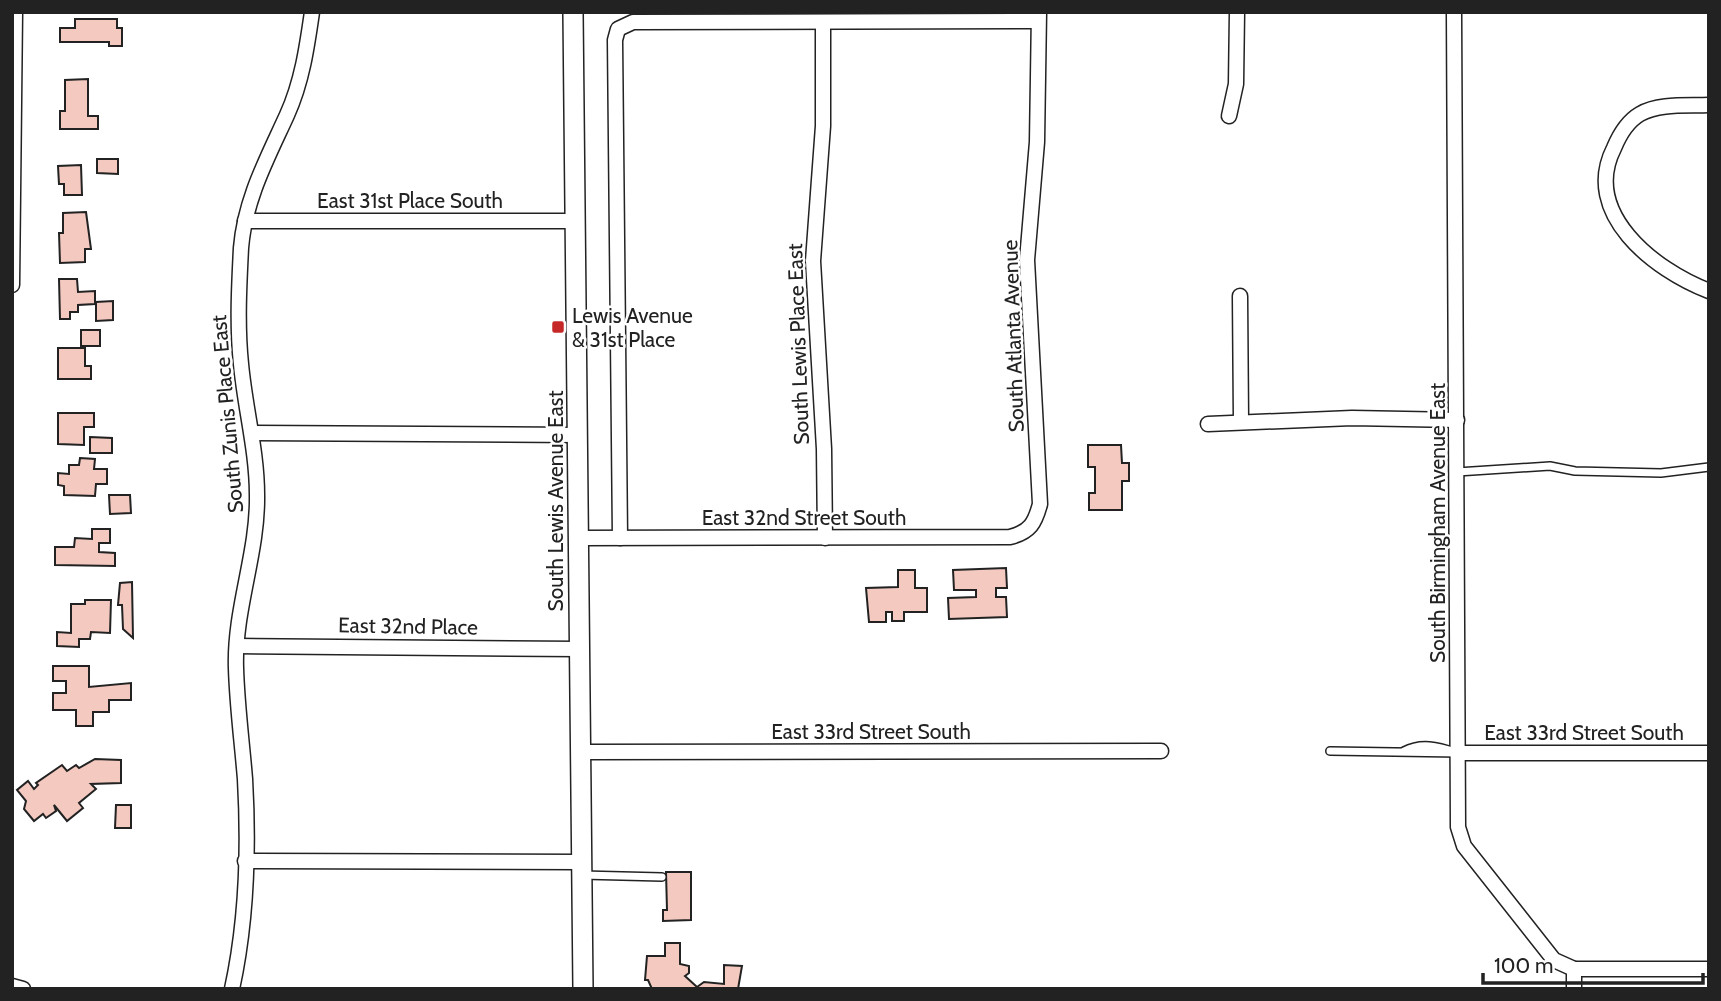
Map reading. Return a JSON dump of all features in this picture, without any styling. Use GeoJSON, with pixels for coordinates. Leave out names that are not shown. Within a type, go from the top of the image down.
{"type":"FeatureCollection","features":[{"type":"Feature","properties":{"kind":"main road","name":"South Lewis Avenue East"},"geometry":{"type":"LineString","coordinates":[[573,12],[583,989]]}},
{"type":"Feature","properties":{"kind":"street"},"geometry":{"type":"LineString","coordinates":[[12,285],[15,12]]}},
{"type":"Feature","properties":{"kind":"street","name":"South Zunis Place East"},"geometry":{"type":"LineString","coordinates":[[232,989],[244,920],[245,861],[245,782],[237,646],[241,599],[256,525],[252,433],[241,366],[238,323],[245,220],[258,174],[288,113],[300,79],[312,12]]}},
{"type":"Feature","properties":{"kind":"street"},"geometry":{"type":"LineString","coordinates":[[1229,116],[1236,84],[1237,12]]}},
{"type":"Feature","properties":{"kind":"street","name":"South Birmingham Avenue East"},"geometry":{"type":"LineString","coordinates":[[1454,12],[1460,753],[1458,827],[1464,846],[1554,960],[1574,969]]}},
{"type":"Feature","properties":{"kind":"street"},"geometry":{"type":"LineString","coordinates":[[620,538],[615,54],[618,29],[633,22],[823,22],[1038,17]]}},
{"type":"Feature","properties":{"kind":"street","name":"South Atlanta Avenue"},"geometry":{"type":"LineString","coordinates":[[1028,530],[1036,522],[1040,505],[1027,260],[1037,142],[1038,17]]}},
{"type":"Feature","properties":{"kind":"street","name":"South Lewis Place East"},"geometry":{"type":"LineString","coordinates":[[823,22],[823,126],[813,261],[824,449],[825,538]]}},
{"type":"Feature","properties":{"kind":"street"},"geometry":{"type":"LineString","coordinates":[[1709,105],[1675,106],[1640,114],[1629,123],[1609,157],[1605,186],[1607,201],[1615,217],[1646,254],[1663,268],[1709,291]]}},
{"type":"Feature","properties":{"kind":"street","name":"East 31st Place South"},"geometry":{"type":"LineString","coordinates":[[245,220],[574,221]]}},
{"type":"Feature","properties":{"kind":"street"},"geometry":{"type":"LineString","coordinates":[[1240,296],[1241,421]]}},
{"type":"Feature","properties":{"kind":"street"},"geometry":{"type":"LineString","coordinates":[[1208,424],[1241,421],[1457,420]]}},
{"type":"Feature","properties":{"kind":"street"},"geometry":{"type":"LineString","coordinates":[[252,433],[578,435]]}},
{"type":"Feature","properties":{"kind":"street","name":"East 32nd Street South"},"geometry":{"type":"LineString","coordinates":[[579,538],[1010,537],[1028,530]]}},
{"type":"Feature","properties":{"kind":"street","name":"East 32nd Place"},"geometry":{"type":"LineString","coordinates":[[237,646],[579,649]]}},
{"type":"Feature","properties":{"kind":"street","name":"East 33rd Street South"},"geometry":{"type":"LineString","coordinates":[[580,752],[1161,751]]}},
{"type":"Feature","properties":{"kind":"street","name":"East 33rd Street South"},"geometry":{"type":"LineString","coordinates":[[1460,753],[1709,753]]}},
{"type":"Feature","properties":{"kind":"street"},"geometry":{"type":"LineString","coordinates":[[245,861],[582,869]]}},
{"type":"Feature","properties":{"kind":"street"},"geometry":{"type":"LineString","coordinates":[[1574,989],[1574,969],[1709,969]]}},
{"type":"Feature","properties":{"kind":"street"},"geometry":{"type":"LineString","coordinates":[[12,986],[23,989]]}},
{"type":"Feature","properties":{"kind":"lane"},"geometry":{"type":"LineString","coordinates":[[1457,472],[1550,466],[1575,471],[1661,473],[1709,467]]}},
{"type":"Feature","properties":{"kind":"lane","name":"East 33rd Street South"},"geometry":{"type":"LineString","coordinates":[[1330,751],[1404,751],[1413,746],[1436,746],[1460,753]]}},
{"type":"Feature","properties":{"kind":"lane"},"geometry":{"type":"LineString","coordinates":[[582,869],[662,877]]}},
{"type":"Feature","properties":{"kind":"building"},"geometry":{"type":"Polygon","coordinates":[[[75,19],[117,19],[117,28],[122,28],[122,46],[109,46],[109,42],[60,42],[60,28],[75,28],[75,19]]]}},
{"type":"Feature","properties":{"kind":"building"},"geometry":{"type":"Polygon","coordinates":[[[88,79],[88,116],[98,116],[98,129],[60,129],[60,111],[65,111],[65,80],[88,79]]]}},
{"type":"Feature","properties":{"kind":"building"},"geometry":{"type":"Polygon","coordinates":[[[97,159],[118,159],[118,174],[97,173],[97,159]]]}},
{"type":"Feature","properties":{"kind":"building"},"geometry":{"type":"Polygon","coordinates":[[[81,165],[82,195],[64,195],[64,184],[59,184],[58,166],[81,165]]]}},
{"type":"Feature","properties":{"kind":"building"},"geometry":{"type":"Polygon","coordinates":[[[86,212],[91,249],[85,249],[85,262],[60,263],[59,233],[63,233],[63,213],[86,212]]]}},
{"type":"Feature","properties":{"kind":"building"},"geometry":{"type":"Polygon","coordinates":[[[59,279],[77,279],[78,292],[95,291],[95,304],[78,305],[78,312],[70,312],[70,319],[60,319],[59,279]]]}},
{"type":"Feature","properties":{"kind":"building"},"geometry":{"type":"Polygon","coordinates":[[[113,301],[113,320],[96,321],[96,302],[113,301]]]}},
{"type":"Feature","properties":{"kind":"building"},"geometry":{"type":"Polygon","coordinates":[[[81,330],[100,330],[100,346],[81,346],[81,330]]]}},
{"type":"Feature","properties":{"kind":"building"},"geometry":{"type":"Polygon","coordinates":[[[58,348],[85,348],[85,366],[91,366],[91,379],[58,379],[58,348]]]}},
{"type":"Feature","properties":{"kind":"building"},"geometry":{"type":"Polygon","coordinates":[[[58,413],[94,413],[94,427],[84,427],[84,445],[58,444],[58,413]]]}},
{"type":"Feature","properties":{"kind":"building"},"geometry":{"type":"Polygon","coordinates":[[[90,437],[112,438],[112,453],[90,453],[90,437]]]}},
{"type":"Feature","properties":{"kind":"building"},"geometry":{"type":"Polygon","coordinates":[[[1088,445],[1121,445],[1122,463],[1129,463],[1129,481],[1122,481],[1122,510],[1089,510],[1089,493],[1095,493],[1095,467],[1088,467],[1088,445]]]}},
{"type":"Feature","properties":{"kind":"building"},"geometry":{"type":"Polygon","coordinates":[[[80,458],[95,459],[94,469],[107,469],[107,484],[96,484],[95,496],[64,495],[64,486],[58,485],[58,473],[69,474],[69,465],[79,465],[80,458]]]}},
{"type":"Feature","properties":{"kind":"building"},"geometry":{"type":"Polygon","coordinates":[[[109,495],[130,495],[131,513],[110,514],[109,495]]]}},
{"type":"Feature","properties":{"kind":"building"},"geometry":{"type":"Polygon","coordinates":[[[92,529],[110,529],[110,543],[99,543],[99,552],[115,553],[115,566],[55,565],[55,547],[74,547],[75,538],[92,539],[92,529]]]}},
{"type":"Feature","properties":{"kind":"building"},"geometry":{"type":"Polygon","coordinates":[[[1006,568],[1007,588],[996,588],[996,597],[1006,597],[1007,617],[949,619],[948,598],[976,597],[976,590],[954,590],[953,570],[1006,568]]]}},
{"type":"Feature","properties":{"kind":"building"},"geometry":{"type":"Polygon","coordinates":[[[898,570],[915,570],[915,588],[927,588],[927,612],[904,612],[904,621],[892,621],[892,612],[886,612],[886,622],[869,622],[866,588],[898,587],[898,570]]]}},
{"type":"Feature","properties":{"kind":"building"},"geometry":{"type":"Polygon","coordinates":[[[132,582],[133,638],[123,629],[122,605],[118,605],[120,583],[132,582]]]}},
{"type":"Feature","properties":{"kind":"building"},"geometry":{"type":"Polygon","coordinates":[[[85,600],[111,600],[110,633],[91,632],[90,639],[79,639],[79,647],[57,646],[57,632],[71,633],[71,604],[85,604],[85,600]]]}},
{"type":"Feature","properties":{"kind":"building"},"geometry":{"type":"Polygon","coordinates":[[[53,666],[89,666],[89,687],[131,683],[131,700],[109,700],[109,712],[93,712],[93,726],[76,726],[76,710],[53,710],[53,693],[66,693],[66,681],[53,681],[53,666]]]}},
{"type":"Feature","properties":{"kind":"building"},"geometry":{"type":"Polygon","coordinates":[[[95,759],[121,760],[121,783],[91,784],[96,789],[79,803],[83,808],[67,821],[54,805],[56,811],[46,818],[43,814],[34,821],[24,809],[26,801],[17,790],[28,781],[34,789],[38,785],[36,783],[62,765],[67,771],[95,759]]]}},
{"type":"Feature","properties":{"kind":"building"},"geometry":{"type":"Polygon","coordinates":[[[116,805],[131,805],[131,828],[115,828],[116,805]]]}},
{"type":"Feature","properties":{"kind":"building"},"geometry":{"type":"Polygon","coordinates":[[[666,872],[691,872],[691,920],[663,921],[663,910],[667,910],[666,872]]]}},
{"type":"Feature","properties":{"kind":"building"},"geometry":{"type":"Polygon","coordinates":[[[665,943],[680,943],[680,964],[689,966],[689,973],[685,976],[697,987],[704,982],[724,984],[724,965],[742,966],[738,989],[652,989],[648,980],[645,980],[647,956],[665,956],[665,943]]]}},
{"type":"Feature","properties":{"kind":"place","name":"Lewis Avenue & 31st Place"},"geometry":{"type":"Point","coordinates":[558,327]}}]}
